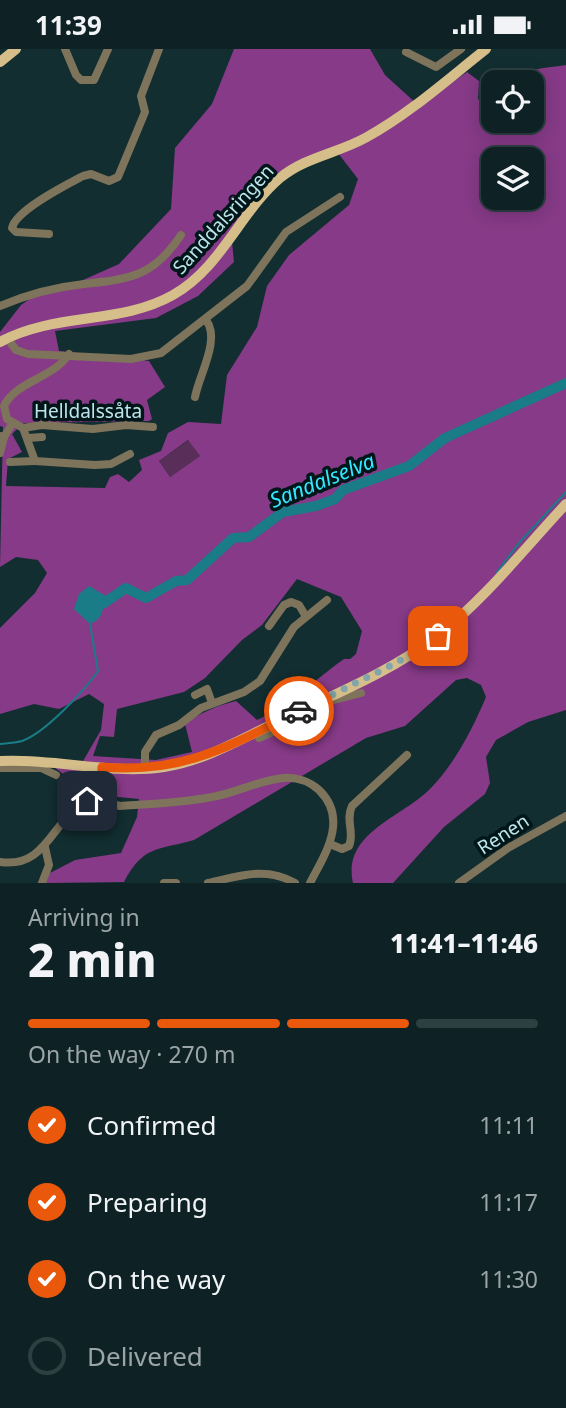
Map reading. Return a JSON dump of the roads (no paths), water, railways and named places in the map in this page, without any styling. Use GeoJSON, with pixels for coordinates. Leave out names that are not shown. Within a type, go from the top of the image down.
{"type":"FeatureCollection","features":[{"type":"Feature","properties":{"kind":"main road"},"geometry":{"type":"LineString","coordinates":[[0,62],[16,49]]}},
{"type":"Feature","properties":{"kind":"main road","name":"Sanddalsringen"},"geometry":{"type":"LineString","coordinates":[[4,340],[51,322],[135,310],[175,294],[207,268],[280,179],[302,164],[376,132],[486,49]]}},
{"type":"Feature","properties":{"kind":"main road"},"geometry":{"type":"LineString","coordinates":[[0,761],[42,760],[145,769],[177,765],[205,756],[321,703],[396,663],[438,636],[566,504]]}},
{"type":"Feature","properties":{"kind":"street"},"geometry":{"type":"LineString","coordinates":[[65,49],[76,75],[88,81],[94,80],[108,49]]}},
{"type":"Feature","properties":{"kind":"street"},"geometry":{"type":"LineString","coordinates":[[49,234],[16,232],[12,228],[13,222],[24,211],[83,176],[91,174],[109,181],[118,177],[145,113],[141,96],[159,49]]}},
{"type":"Feature","properties":{"kind":"street"},"geometry":{"type":"LineString","coordinates":[[406,52],[436,67],[461,49]]}},
{"type":"Feature","properties":{"kind":"street"},"geometry":{"type":"LineString","coordinates":[[4,340],[22,353],[147,358],[172,347],[247,286],[286,232],[340,197]]}},
{"type":"Feature","properties":{"kind":"street"},"geometry":{"type":"LineString","coordinates":[[0,306],[37,293],[136,276],[165,258],[181,235]]}},
{"type":"Feature","properties":{"kind":"street"},"geometry":{"type":"LineString","coordinates":[[195,397],[211,344],[211,328],[206,320]]}},
{"type":"Feature","properties":{"kind":"street","name":"Helldalssåta"},"geometry":{"type":"LineString","coordinates":[[69,354],[54,370],[7,401],[4,413],[12,424],[23,428],[42,425],[93,429],[126,425],[153,427]]}},
{"type":"Feature","properties":{"kind":"street","name":"Helldalssåta"},"geometry":{"type":"LineString","coordinates":[[0,453],[2,437],[12,424]]}},
{"type":"Feature","properties":{"kind":"street","name":"Helldalssåta"},"geometry":{"type":"LineString","coordinates":[[23,428],[35,461]]}},
{"type":"Feature","properties":{"kind":"street","name":"Helldalssåta"},"geometry":{"type":"LineString","coordinates":[[28,438],[42,437]]}},
{"type":"Feature","properties":{"kind":"street"},"geometry":{"type":"LineString","coordinates":[[10,462],[111,464],[130,454]]}},
{"type":"Feature","properties":{"kind":"street"},"geometry":{"type":"LineString","coordinates":[[145,769],[145,752],[156,735],[212,703],[244,692],[260,681],[287,635],[305,615],[327,600]]}},
{"type":"Feature","properties":{"kind":"street"},"geometry":{"type":"LineString","coordinates":[[269,626],[284,605],[290,602],[299,605],[305,615]]}},
{"type":"Feature","properties":{"kind":"street"},"geometry":{"type":"LineString","coordinates":[[195,695],[206,689],[212,703]]}},
{"type":"Feature","properties":{"kind":"street"},"geometry":{"type":"LineString","coordinates":[[259,738],[318,712],[321,703],[341,697],[353,698],[361,693]]}},
{"type":"Feature","properties":{"kind":"street"},"geometry":{"type":"LineString","coordinates":[[330,844],[342,849],[349,846],[352,839],[349,815],[352,806],[407,755]]}},
{"type":"Feature","properties":{"kind":"street"},"geometry":{"type":"LineString","coordinates":[[102,767],[101,795],[108,803],[120,806],[186,802],[271,780],[299,779],[319,790],[332,810],[334,824],[330,844],[310,883]]}},
{"type":"Feature","properties":{"kind":"street"},"geometry":{"type":"LineString","coordinates":[[0,768],[41,768],[56,775]]}},
{"type":"Feature","properties":{"kind":"street"},"geometry":{"type":"LineString","coordinates":[[0,862],[22,862],[45,847],[74,810],[101,795]]}},
{"type":"Feature","properties":{"kind":"street","name":"Renen"},"geometry":{"type":"LineString","coordinates":[[460,883],[508,848],[566,816]]}},
{"type":"Feature","properties":{"kind":"street"},"geometry":{"type":"LineString","coordinates":[[42,883],[49,865],[45,847]]}},
{"type":"Feature","properties":{"kind":"street"},"geometry":{"type":"LineString","coordinates":[[208,883],[261,872],[279,875],[295,883]]}},
{"type":"Feature","properties":{"kind":"street"},"geometry":{"type":"LineString","coordinates":[[164,883],[176,883]]}},
{"type":"Feature","properties":{"kind":"water"},"geometry":{"type":"Polygon","coordinates":[[[89,586],[106,596],[100,616],[90,624],[74,609],[79,594],[89,586]]]}},
{"type":"Feature","properties":{"kind":"waterway","name":"Sandalselva"},"geometry":{"type":"LineString","coordinates":[[104,603],[126,588],[146,598],[176,581],[187,580],[233,538],[249,537],[283,512],[316,506],[335,499],[343,490],[409,466],[445,438],[566,383]]}},
{"type":"Feature","properties":{"kind":"waterway"},"geometry":{"type":"LineString","coordinates":[[497,572],[519,543],[566,492]]}},
{"type":"Feature","properties":{"kind":"waterway"},"geometry":{"type":"LineString","coordinates":[[0,744],[22,741],[42,729],[74,700],[98,671],[90,624]]}}]}
